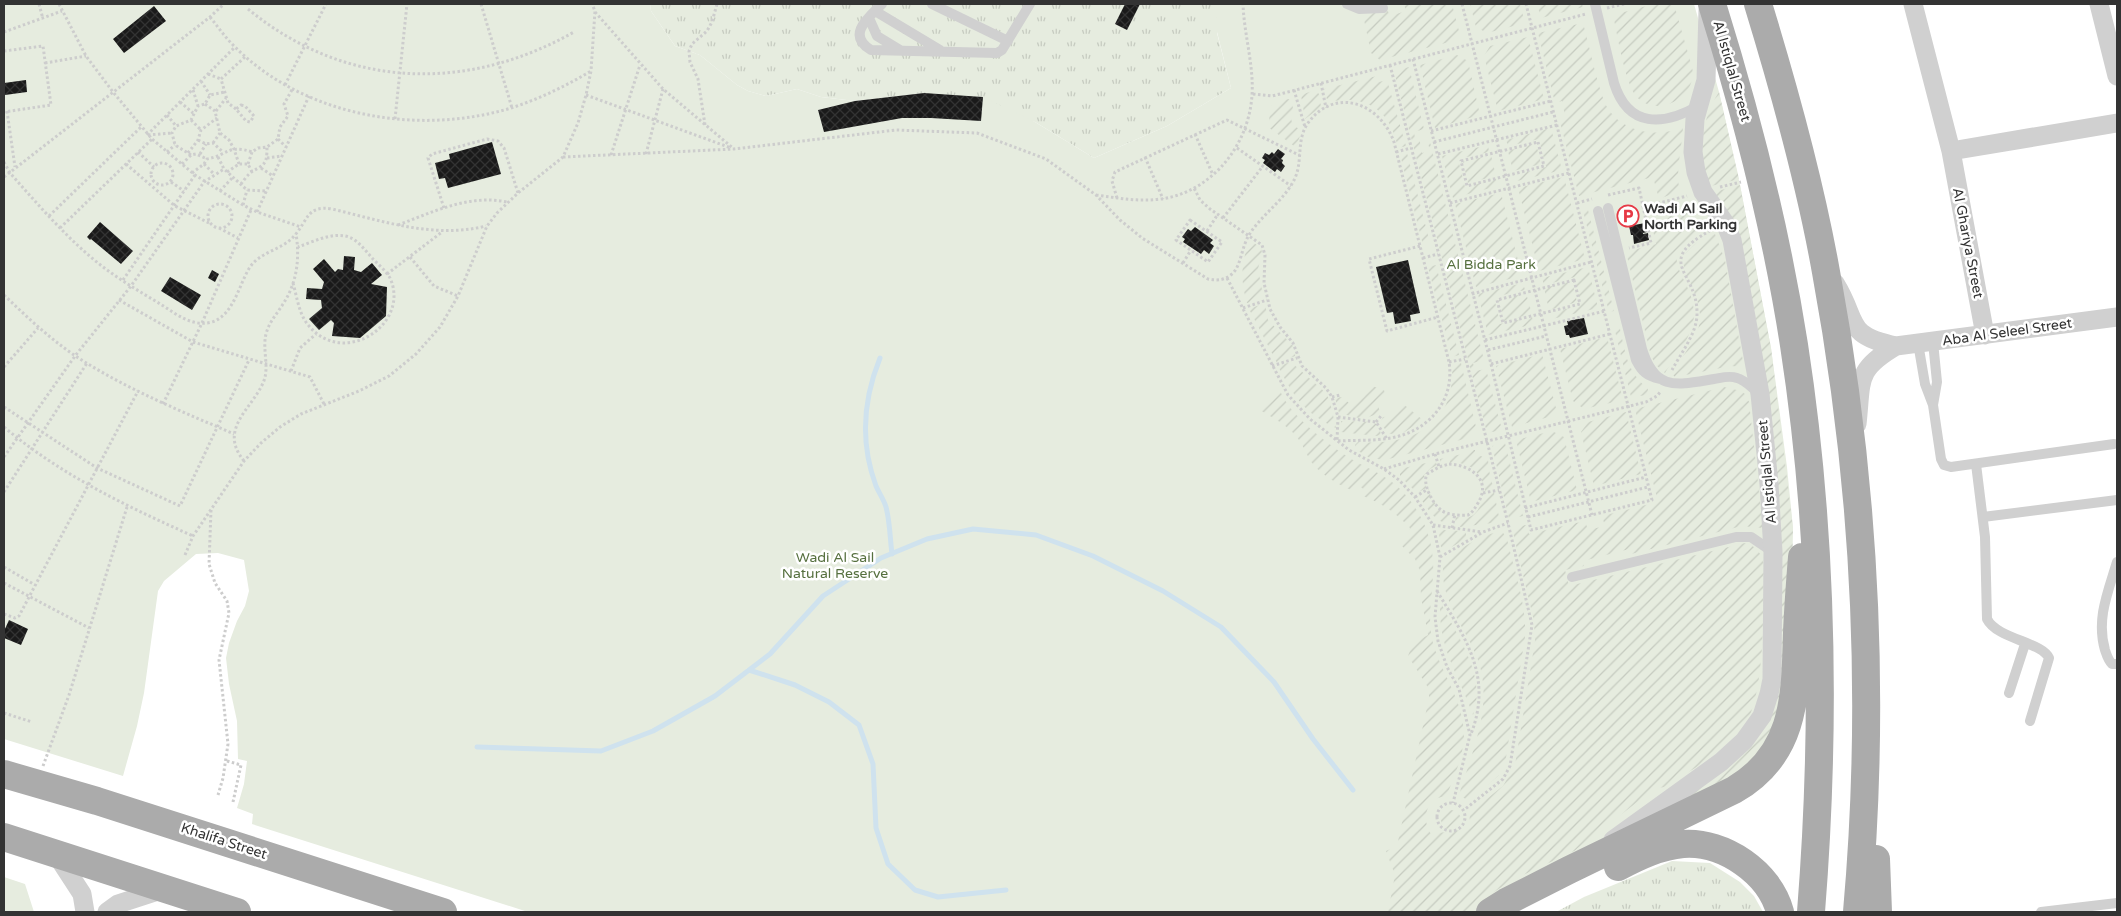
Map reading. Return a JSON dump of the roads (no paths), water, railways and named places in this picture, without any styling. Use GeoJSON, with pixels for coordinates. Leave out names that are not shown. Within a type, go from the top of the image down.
{"type":"FeatureCollection","features":[{"type":"Feature","properties":{"kind":"main road","name":"Al Istiqlal Street"},"geometry":{"type":"LineString","coordinates":[[1710,4],[1734,74],[1761,177],[1782,281],[1803,408],[1820,618],[1818,800],[1811,912]]}},
{"type":"Feature","properties":{"kind":"main road"},"geometry":{"type":"LineString","coordinates":[[1758,4],[1794,132],[1826,272],[1852,446],[1862,568],[1865,649],[1864,794],[1857,912]]}},
{"type":"Feature","properties":{"kind":"main road"},"geometry":{"type":"LineString","coordinates":[[1490,912],[1506,902],[1746,783],[1765,766],[1781,745],[1790,722],[1795,692],[1798,602],[1803,539],[1812,502]]}},
{"type":"Feature","properties":{"kind":"main road","name":"Khalifa Street"},"geometry":{"type":"LineString","coordinates":[[4,774],[97,801],[443,912]]}},
{"type":"Feature","properties":{"kind":"main road"},"geometry":{"type":"LineString","coordinates":[[1864,794],[1876,863],[1878,912]]}},
{"type":"Feature","properties":{"kind":"main road"},"geometry":{"type":"LineString","coordinates":[[4,837],[237,912]]}},
{"type":"Feature","properties":{"kind":"main road"},"geometry":{"type":"LineString","coordinates":[[1525,912],[1644,854],[1663,847],[1684,844],[1701,845],[1736,858],[1763,881],[1772,893],[1780,912]]}},
{"type":"Feature","properties":{"kind":"street","name":"Al Istiqlal Street"},"geometry":{"type":"LineString","coordinates":[[1580,865],[1641,818],[1721,762],[1744,741],[1756,726],[1766,705],[1772,680],[1773,552],[1760,394],[1732,240],[1725,223],[1703,192],[1694,163],[1693,132],[1706,80],[1710,4]]}},
{"type":"Feature","properties":{"kind":"street","name":"Al Ghariya Street"},"geometry":{"type":"LineString","coordinates":[[1913,4],[1951,151],[1985,334]]}},
{"type":"Feature","properties":{"kind":"street"},"geometry":{"type":"LineString","coordinates":[[2100,4],[2111,23],[2117,76]]}},
{"type":"Feature","properties":{"kind":"street"},"geometry":{"type":"LineString","coordinates":[[1951,151],[2117,123]]}},
{"type":"Feature","properties":{"kind":"street","name":"Aba Al Seleel Street"},"geometry":{"type":"LineString","coordinates":[[1826,272],[1840,291],[1856,328],[1878,342],[1896,346],[2117,316]]}},
{"type":"Feature","properties":{"kind":"street","name":"Aba Al Seleel Street"},"geometry":{"type":"LineString","coordinates":[[1852,446],[1856,431],[1862,378],[1872,362],[1896,346]]}},
{"type":"Feature","properties":{"kind":"street"},"geometry":{"type":"LineString","coordinates":[[56,854],[82,894],[85,912]]}},
{"type":"Feature","properties":{"kind":"street"},"geometry":{"type":"LineString","coordinates":[[107,912],[118,904],[164,888]]}},
{"type":"Feature","properties":{"kind":"lane"},"geometry":{"type":"LineString","coordinates":[[932,4],[1008,41]]}},
{"type":"Feature","properties":{"kind":"lane"},"geometry":{"type":"LineString","coordinates":[[875,11],[860,29],[858,36],[864,46],[871,50],[940,50],[997,53],[1002,50],[1030,4]]}},
{"type":"Feature","properties":{"kind":"lane"},"geometry":{"type":"LineString","coordinates":[[1347,4],[1359,9],[1383,8]]}},
{"type":"Feature","properties":{"kind":"lane"},"geometry":{"type":"LineString","coordinates":[[1596,8],[1617,93],[1632,113],[1648,119],[1662,119],[1682,116],[1699,106]]}},
{"type":"Feature","properties":{"kind":"lane"},"geometry":{"type":"LineString","coordinates":[[875,11],[940,50]]}},
{"type":"Feature","properties":{"kind":"lane"},"geometry":{"type":"LineString","coordinates":[[875,11],[871,26],[877,36],[900,50]]}},
{"type":"Feature","properties":{"kind":"lane"},"geometry":{"type":"LineString","coordinates":[[1603,209],[1645,358],[1649,366],[1663,380],[1682,385],[1732,377],[1742,380],[1760,394]]}},
{"type":"Feature","properties":{"kind":"lane"},"geometry":{"type":"LineString","coordinates":[[1926,342],[1924,384],[1933,405],[1942,462],[1951,467],[2114,444]]}},
{"type":"Feature","properties":{"kind":"lane"},"geometry":{"type":"LineString","coordinates":[[1926,342],[1937,382],[1933,405]]}},
{"type":"Feature","properties":{"kind":"lane"},"geometry":{"type":"LineString","coordinates":[[1976,464],[1984,517],[1986,619],[1992,627],[2025,644],[2042,650],[2049,658],[2030,721]]}},
{"type":"Feature","properties":{"kind":"lane"},"geometry":{"type":"LineString","coordinates":[[1984,517],[2117,500]]}},
{"type":"Feature","properties":{"kind":"lane"},"geometry":{"type":"LineString","coordinates":[[1572,577],[1736,537],[1751,537],[1773,552]]}},
{"type":"Feature","properties":{"kind":"lane"},"geometry":{"type":"LineString","coordinates":[[2117,562],[2103,605],[2101,626],[2107,659],[2112,664],[2117,664]]}},
{"type":"Feature","properties":{"kind":"lane"},"geometry":{"type":"LineString","coordinates":[[2009,693],[2025,644]]}},
{"type":"Feature","properties":{"kind":"lane"},"geometry":{"type":"LineString","coordinates":[[2041,912],[2117,903]]}},
{"type":"Feature","properties":{"kind":"waterway"},"geometry":{"type":"LineString","coordinates":[[880,358],[874,374],[867,406],[866,438],[871,470],[886,507],[892,554]]}},
{"type":"Feature","properties":{"kind":"waterway"},"geometry":{"type":"LineString","coordinates":[[477,747],[601,751],[653,731],[715,696],[770,654],[823,596],[881,558],[927,539],[973,529],[1036,535],[1093,556],[1163,591],[1221,627],[1274,682],[1313,739],[1353,790]]}},
{"type":"Feature","properties":{"kind":"waterway"},"geometry":{"type":"LineString","coordinates":[[749,670],[795,685],[829,702],[859,725],[873,764],[876,828],[888,864],[915,890],[938,897],[1006,890]]}},
{"type":"Feature","properties":{"kind":"place","name":"Wadi Al Sail North Parking"},"geometry":{"type":"Point","coordinates":[1628,216]}},
{"type":"Feature","properties":{"kind":"park label","name":"Al Bidda Park"},"geometry":{"type":"Point","coordinates":[1491,264]}},
{"type":"Feature","properties":{"kind":"park label","name":"Wadi Al Sail Natural Reserve"},"geometry":{"type":"Point","coordinates":[835,566]}}]}
